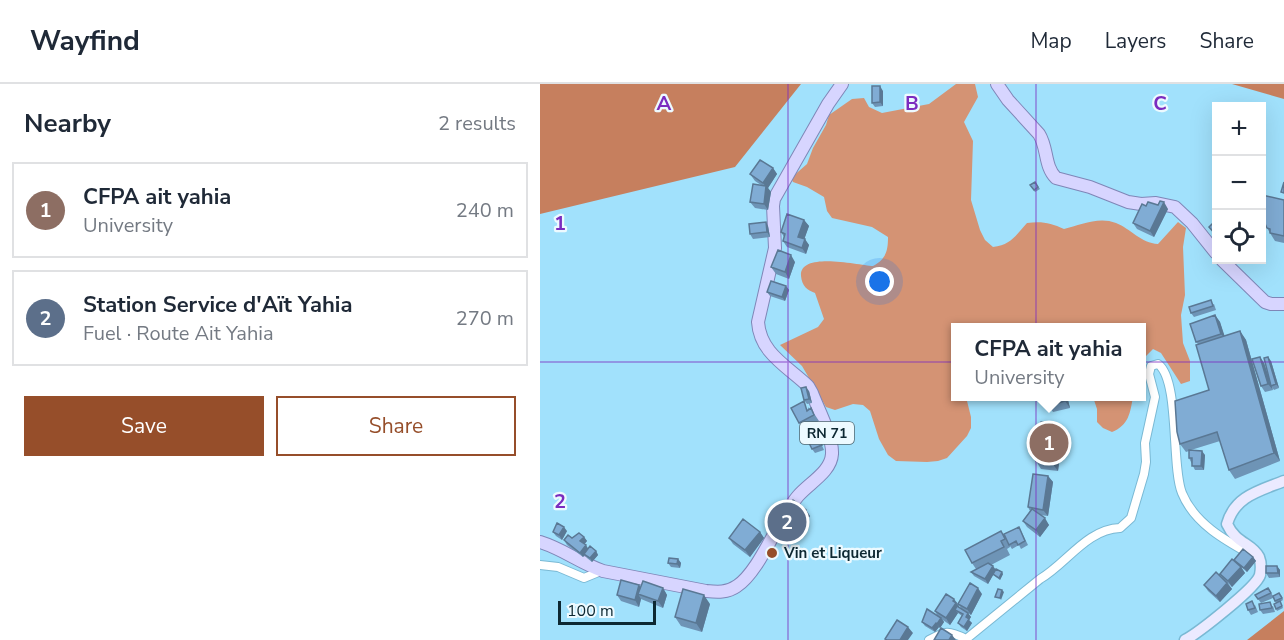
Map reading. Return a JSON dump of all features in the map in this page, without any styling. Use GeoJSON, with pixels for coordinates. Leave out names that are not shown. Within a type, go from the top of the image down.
{"type":"FeatureCollection","features":[{"type":"Feature","properties":{"kind":"main road","name":"RN 71"},"geometry":{"type":"LineString","coordinates":[[540,542],[566,551],[589,566],[603,571],[706,591],[730,590],[748,577],[798,495],[829,465],[832,454],[831,444],[812,393],[808,386],[765,348],[759,334],[758,322],[775,248],[772,206],[774,199],[828,104],[842,84]]}},
{"type":"Feature","properties":{"kind":"main road"},"geometry":{"type":"LineString","coordinates":[[998,84],[1008,100],[1043,139],[1048,167],[1056,178],[1084,185],[1128,202],[1156,203],[1175,207],[1192,223],[1212,248]]}},
{"type":"Feature","properties":{"kind":"main road"},"geometry":{"type":"LineString","coordinates":[[1226,264],[1264,302],[1284,304]]}},
{"type":"Feature","properties":{"kind":"street"},"geometry":{"type":"LineString","coordinates":[[929,640],[942,632],[956,634],[965,640],[1040,579],[1053,572],[1065,558],[1101,532],[1110,528],[1120,528],[1131,518],[1144,474],[1145,443],[1155,397],[1149,374],[1150,366],[1158,364],[1164,368],[1167,377],[1173,409],[1181,492],[1203,525],[1261,560]]}},
{"type":"Feature","properties":{"kind":"street"},"geometry":{"type":"LineString","coordinates":[[1185,640],[1197,634],[1260,577],[1261,560],[1255,550],[1242,544],[1232,535],[1227,524],[1230,511],[1244,498],[1284,481]]}},
{"type":"Feature","properties":{"kind":"street"},"geometry":{"type":"LineString","coordinates":[[540,566],[558,567],[584,578],[603,571]]}},
{"type":"Feature","properties":{"kind":"shaded area"},"geometry":{"type":"Polygon","coordinates":[[[540,84],[801,84],[735,167],[540,214],[540,84]]]}},
{"type":"Feature","properties":{"kind":"shaded area"},"geometry":{"type":"Polygon","coordinates":[[[956,84],[975,84],[978,97],[964,122],[973,141],[971,200],[980,230],[985,240],[993,247],[1009,242],[1027,223],[1032,222],[1046,223],[1064,229],[1090,222],[1110,221],[1146,241],[1158,244],[1178,222],[1186,228],[1183,247],[1185,295],[1181,315],[1183,343],[1190,361],[1190,381],[1181,384],[1161,353],[1153,349],[1146,356],[1146,323],[951,323],[951,401],[967,401],[971,428],[967,436],[947,458],[927,462],[896,461],[888,455],[879,439],[870,411],[863,405],[853,404],[835,410],[826,407],[802,366],[780,345],[818,327],[824,319],[815,293],[807,289],[802,282],[803,268],[809,264],[831,261],[873,266],[885,254],[888,237],[872,227],[832,218],[827,211],[824,197],[793,182],[791,178],[807,164],[829,115],[852,99],[864,98],[869,107],[882,113],[929,104],[956,84]]]}},
{"type":"Feature","properties":{"kind":"shaded area"},"geometry":{"type":"Polygon","coordinates":[[[1232,84],[1284,84],[1284,99],[1232,84]]]}},
{"type":"Feature","properties":{"kind":"shaded area"},"geometry":{"type":"Polygon","coordinates":[[[1094,401],[1132,401],[1125,422],[1112,432],[1097,422],[1094,401]]]}},
{"type":"Feature","properties":{"kind":"shaded area"},"geometry":{"type":"Polygon","coordinates":[[[1284,611],[1284,640],[1247,640],[1284,611]]]}},
{"type":"Feature","properties":{"kind":"building"},"geometry":{"type":"Polygon","coordinates":[[[872,86],[880,86],[880,102],[872,103],[872,86]]]}},
{"type":"Feature","properties":{"kind":"building"},"geometry":{"type":"Polygon","coordinates":[[[760,160],[773,168],[763,183],[750,174],[760,160]]]}},
{"type":"Feature","properties":{"kind":"building"},"geometry":{"type":"Polygon","coordinates":[[[1035,182],[1038,187],[1034,190],[1030,185],[1035,182]]]}},
{"type":"Feature","properties":{"kind":"building"},"geometry":{"type":"Polygon","coordinates":[[[753,184],[766,186],[764,204],[750,202],[753,184]]]}},
{"type":"Feature","properties":{"kind":"building"},"geometry":{"type":"Polygon","coordinates":[[[1266,196],[1284,200],[1284,236],[1270,233],[1270,229],[1267,228],[1266,196]]]}},
{"type":"Feature","properties":{"kind":"building"},"geometry":{"type":"Polygon","coordinates":[[[1160,201],[1164,202],[1150,231],[1133,223],[1142,204],[1146,206],[1148,202],[1158,205],[1160,201]]]}},
{"type":"Feature","properties":{"kind":"building"},"geometry":{"type":"Polygon","coordinates":[[[787,214],[804,220],[798,237],[805,239],[802,248],[783,241],[785,234],[781,232],[787,214]]]}},
{"type":"Feature","properties":{"kind":"building"},"geometry":{"type":"Polygon","coordinates":[[[766,222],[767,232],[750,234],[749,224],[766,222]]]}},
{"type":"Feature","properties":{"kind":"building"},"geometry":{"type":"Polygon","coordinates":[[[778,250],[791,255],[785,272],[771,267],[778,250]]]}},
{"type":"Feature","properties":{"kind":"building"},"geometry":{"type":"Polygon","coordinates":[[[771,281],[786,286],[782,297],[767,292],[771,281]]]}},
{"type":"Feature","properties":{"kind":"building"},"geometry":{"type":"Polygon","coordinates":[[[1211,300],[1213,306],[1191,313],[1189,307],[1211,300]]]}},
{"type":"Feature","properties":{"kind":"building"},"geometry":{"type":"Polygon","coordinates":[[[1215,315],[1221,334],[1196,342],[1190,324],[1215,315]]]}},
{"type":"Feature","properties":{"kind":"building"},"geometry":{"type":"Polygon","coordinates":[[[1240,331],[1274,453],[1229,470],[1217,432],[1180,444],[1175,401],[1209,390],[1196,345],[1240,331]]]}},
{"type":"Feature","properties":{"kind":"building"},"geometry":{"type":"Polygon","coordinates":[[[1260,357],[1268,384],[1261,386],[1252,359],[1260,357]]]}},
{"type":"Feature","properties":{"kind":"building"},"geometry":{"type":"Polygon","coordinates":[[[1268,357],[1276,384],[1271,386],[1264,358],[1268,357]]]}},
{"type":"Feature","properties":{"kind":"building"},"geometry":{"type":"Polygon","coordinates":[[[806,387],[809,399],[804,400],[801,388],[806,387]]]}},
{"type":"Feature","properties":{"kind":"building"},"geometry":{"type":"Polygon","coordinates":[[[804,401],[807,411],[811,408],[814,415],[799,423],[791,408],[804,401]]]}},
{"type":"Feature","properties":{"kind":"building"},"geometry":{"type":"Polygon","coordinates":[[[1048,401],[1065,401],[1049,406],[1048,401]]]}},
{"type":"Feature","properties":{"kind":"building"},"geometry":{"type":"Polygon","coordinates":[[[1041,422],[1057,424],[1052,463],[1036,461],[1041,422]]]}},
{"type":"Feature","properties":{"kind":"building"},"geometry":{"type":"Polygon","coordinates":[[[819,439],[822,445],[812,449],[809,443],[819,439]]]}},
{"type":"Feature","properties":{"kind":"building"},"geometry":{"type":"Polygon","coordinates":[[[1189,450],[1202,451],[1201,466],[1192,466],[1189,450]]]}},
{"type":"Feature","properties":{"kind":"building"},"geometry":{"type":"Polygon","coordinates":[[[1033,474],[1048,476],[1043,510],[1028,507],[1033,474]]]}},
{"type":"Feature","properties":{"kind":"building"},"geometry":{"type":"Polygon","coordinates":[[[793,500],[806,510],[796,524],[790,520],[795,513],[788,508],[793,500]]]}},
{"type":"Feature","properties":{"kind":"building"},"geometry":{"type":"Polygon","coordinates":[[[1032,509],[1045,518],[1036,530],[1023,521],[1032,509]]]}},
{"type":"Feature","properties":{"kind":"building"},"geometry":{"type":"Polygon","coordinates":[[[743,519],[760,532],[745,550],[729,538],[743,519]]]}},
{"type":"Feature","properties":{"kind":"building"},"geometry":{"type":"Polygon","coordinates":[[[785,519],[794,526],[784,540],[775,533],[785,519]]]}},
{"type":"Feature","properties":{"kind":"building"},"geometry":{"type":"Polygon","coordinates":[[[557,523],[564,527],[559,535],[553,532],[557,523]]]}},
{"type":"Feature","properties":{"kind":"building"},"geometry":{"type":"Polygon","coordinates":[[[1019,527],[1025,541],[1018,545],[1016,541],[1009,545],[1004,534],[1019,527]]]}},
{"type":"Feature","properties":{"kind":"building"},"geometry":{"type":"Polygon","coordinates":[[[1001,531],[1005,539],[1001,541],[1004,547],[972,563],[965,550],[1001,531]]]}},
{"type":"Feature","properties":{"kind":"building"},"geometry":{"type":"Polygon","coordinates":[[[579,533],[584,537],[580,541],[586,545],[580,553],[564,540],[568,535],[572,538],[579,533]]]}},
{"type":"Feature","properties":{"kind":"building"},"geometry":{"type":"Polygon","coordinates":[[[590,546],[596,551],[590,558],[584,554],[590,546]]]}},
{"type":"Feature","properties":{"kind":"building"},"geometry":{"type":"Polygon","coordinates":[[[1243,549],[1253,557],[1244,568],[1234,560],[1243,549]]]}},
{"type":"Feature","properties":{"kind":"building"},"geometry":{"type":"Polygon","coordinates":[[[669,558],[678,559],[677,564],[668,563],[669,558]]]}},
{"type":"Feature","properties":{"kind":"building"},"geometry":{"type":"Polygon","coordinates":[[[1232,559],[1241,567],[1228,581],[1220,574],[1232,559]]]}},
{"type":"Feature","properties":{"kind":"building"},"geometry":{"type":"Polygon","coordinates":[[[988,563],[993,566],[985,579],[971,572],[988,563]]]}},
{"type":"Feature","properties":{"kind":"building"},"geometry":{"type":"Polygon","coordinates":[[[1266,566],[1277,566],[1278,573],[1266,573],[1266,566]]]}},
{"type":"Feature","properties":{"kind":"building"},"geometry":{"type":"Polygon","coordinates":[[[996,569],[1002,572],[999,578],[993,574],[996,569]]]}},
{"type":"Feature","properties":{"kind":"building"},"geometry":{"type":"Polygon","coordinates":[[[1216,572],[1227,583],[1216,596],[1204,585],[1216,572]]]}},
{"type":"Feature","properties":{"kind":"building"},"geometry":{"type":"Polygon","coordinates":[[[621,580],[639,585],[635,600],[617,595],[621,580]]]}},
{"type":"Feature","properties":{"kind":"building"},"geometry":{"type":"Polygon","coordinates":[[[643,581],[663,588],[658,601],[638,594],[643,581]]]}},
{"type":"Feature","properties":{"kind":"building"},"geometry":{"type":"Polygon","coordinates":[[[970,583],[978,588],[967,609],[958,604],[970,583]]]}},
{"type":"Feature","properties":{"kind":"building"},"geometry":{"type":"Polygon","coordinates":[[[1268,588],[1271,593],[1258,599],[1255,595],[1268,588]]]}},
{"type":"Feature","properties":{"kind":"building"},"geometry":{"type":"Polygon","coordinates":[[[683,589],[704,595],[696,623],[675,617],[683,589]]]}},
{"type":"Feature","properties":{"kind":"building"},"geometry":{"type":"Polygon","coordinates":[[[998,589],[1002,590],[1000,598],[995,597],[998,589]]]}},
{"type":"Feature","properties":{"kind":"building"},"geometry":{"type":"Polygon","coordinates":[[[1279,593],[1282,598],[1275,601],[1273,596],[1279,593]]]}},
{"type":"Feature","properties":{"kind":"building"},"geometry":{"type":"Polygon","coordinates":[[[946,594],[956,603],[946,618],[935,611],[946,594]]]}},
{"type":"Feature","properties":{"kind":"building"},"geometry":{"type":"Polygon","coordinates":[[[1252,601],[1255,608],[1248,610],[1246,604],[1252,601]]]}},
{"type":"Feature","properties":{"kind":"building"},"geometry":{"type":"Polygon","coordinates":[[[1280,601],[1282,606],[1276,609],[1274,604],[1280,601]]]}},
{"type":"Feature","properties":{"kind":"building"},"geometry":{"type":"Polygon","coordinates":[[[1270,602],[1272,608],[1260,610],[1259,604],[1270,602]]]}},
{"type":"Feature","properties":{"kind":"building"},"geometry":{"type":"Polygon","coordinates":[[[957,606],[968,613],[966,617],[969,619],[964,627],[958,623],[963,614],[955,610],[957,606]]]}},
{"type":"Feature","properties":{"kind":"building"},"geometry":{"type":"Polygon","coordinates":[[[927,609],[941,618],[932,628],[922,622],[927,609]]]}},
{"type":"Feature","properties":{"kind":"building"},"geometry":{"type":"Polygon","coordinates":[[[897,620],[908,627],[900,640],[885,639],[897,620]]]}},
{"type":"Feature","properties":{"kind":"building"},"geometry":{"type":"Polygon","coordinates":[[[941,628],[952,635],[949,640],[934,640],[941,628]]]}},
{"type":"Feature","properties":{"kind":"place","name":"CFPA ait yahia"},"geometry":{"type":"Point","coordinates":[1049,443]}},
{"type":"Feature","properties":{"kind":"place","name":"Station Service d'Aït Yahia"},"geometry":{"type":"Point","coordinates":[787,522]}},
{"type":"Feature","properties":{"kind":"place","name":"Vin et Liqueur"},"geometry":{"type":"Point","coordinates":[772,553]}}]}
